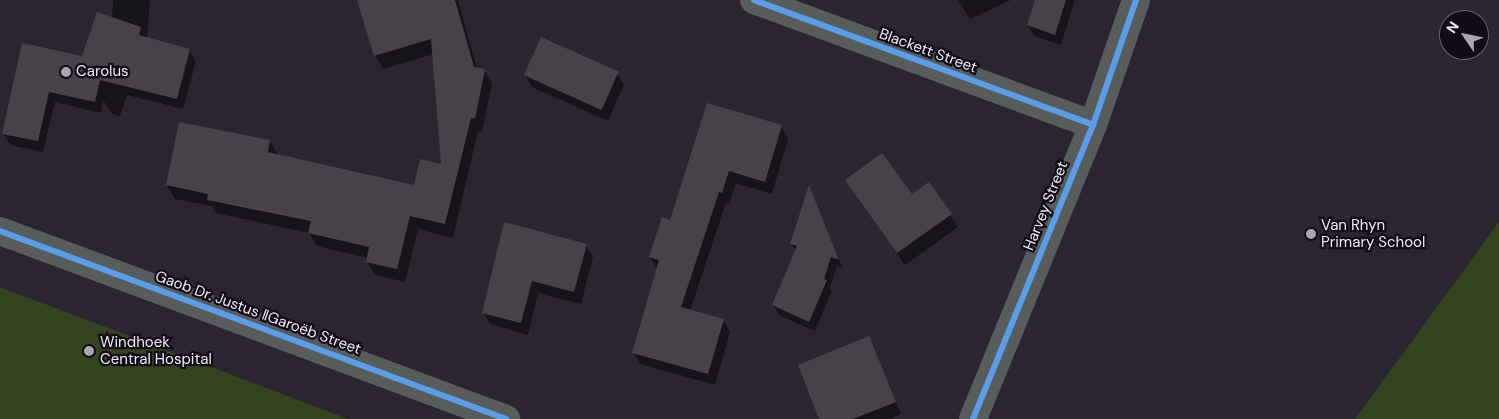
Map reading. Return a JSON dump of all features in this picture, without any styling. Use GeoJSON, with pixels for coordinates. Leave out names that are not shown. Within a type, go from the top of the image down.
{"type":"FeatureCollection","features":[{"type":"Feature","properties":{"kind":"street","name":"Blackett Street"},"geometry":{"type":"LineString","coordinates":[[754,0],[1092,125]]}},
{"type":"Feature","properties":{"kind":"street","name":"Harvey Street"},"geometry":{"type":"LineString","coordinates":[[973,419],[1092,125],[1136,0]]}},
{"type":"Feature","properties":{"kind":"street","name":"Gaob Dr. Justus ǁGaroëb Street"},"geometry":{"type":"LineString","coordinates":[[0,231],[506,419]]}},
{"type":"Feature","properties":{"kind":"green space"},"geometry":{"type":"Polygon","coordinates":[[[1499,222],[1499,419],[1355,419],[1499,222]]]}},
{"type":"Feature","properties":{"kind":"green space","name":"Windhoek Central Hospital"},"geometry":{"type":"Polygon","coordinates":[[[0,287],[348,419],[0,419],[0,287]]]}},
{"type":"Feature","properties":{"kind":"building"},"geometry":{"type":"Polygon","coordinates":[[[357,0],[455,0],[474,67],[485,69],[475,119],[471,118],[445,224],[410,216],[397,269],[366,262],[369,247],[308,233],[311,221],[207,200],[208,194],[166,185],[179,122],[270,140],[268,152],[414,185],[420,159],[441,164],[431,39],[374,56],[357,0]]]}},
{"type":"Feature","properties":{"kind":"building"},"geometry":{"type":"Polygon","coordinates":[[[1035,0],[1066,0],[1055,35],[1027,25],[1035,0]]]}},
{"type":"Feature","properties":{"kind":"building"},"geometry":{"type":"Polygon","coordinates":[[[97,12],[141,27],[139,35],[190,49],[177,99],[100,80],[95,102],[49,92],[38,141],[2,134],[22,43],[82,56],[97,12]]]}},
{"type":"Feature","properties":{"kind":"building"},"geometry":{"type":"Polygon","coordinates":[[[541,37],[619,72],[602,110],[524,75],[541,37]]]}},
{"type":"Feature","properties":{"kind":"building"},"geometry":{"type":"Polygon","coordinates":[[[707,103],[782,125],[765,182],[729,171],[722,193],[719,192],[681,307],[724,319],[708,374],[632,353],[659,260],[649,257],[662,217],[670,220],[707,103]]]}},
{"type":"Feature","properties":{"kind":"building"},"geometry":{"type":"Polygon","coordinates":[[[882,153],[912,194],[929,182],[952,214],[897,253],[845,180],[882,153]]]}},
{"type":"Feature","properties":{"kind":"building"},"geometry":{"type":"Polygon","coordinates":[[[809,185],[839,260],[831,257],[824,279],[827,280],[809,322],[772,305],[797,246],[790,244],[809,185]]]}},
{"type":"Feature","properties":{"kind":"building"},"geometry":{"type":"Polygon","coordinates":[[[504,222],[587,244],[574,292],[532,281],[521,323],[482,313],[504,222]]]}},
{"type":"Feature","properties":{"kind":"building"},"geometry":{"type":"Polygon","coordinates":[[[869,336],[896,402],[853,419],[819,419],[798,365],[869,336]]]}},
{"type":"Feature","properties":{"kind":"cycle path"},"geometry":{"type":"LineString","coordinates":[[754,0],[1093,125]]}},
{"type":"Feature","properties":{"kind":"cycle path"},"geometry":{"type":"LineString","coordinates":[[973,419],[1093,125],[1136,0]]}},
{"type":"Feature","properties":{"kind":"cycle path"},"geometry":{"type":"LineString","coordinates":[[0,231],[506,419]]}},
{"type":"Feature","properties":{"kind":"place","name":"Carolus"},"geometry":{"type":"Point","coordinates":[66,72]}},
{"type":"Feature","properties":{"kind":"place","name":"Van Rhyn Primary School"},"geometry":{"type":"Point","coordinates":[1311,234]}},
{"type":"Feature","properties":{"kind":"place","name":"Windhoek Central Hospital"},"geometry":{"type":"Point","coordinates":[89,351]}}]}
